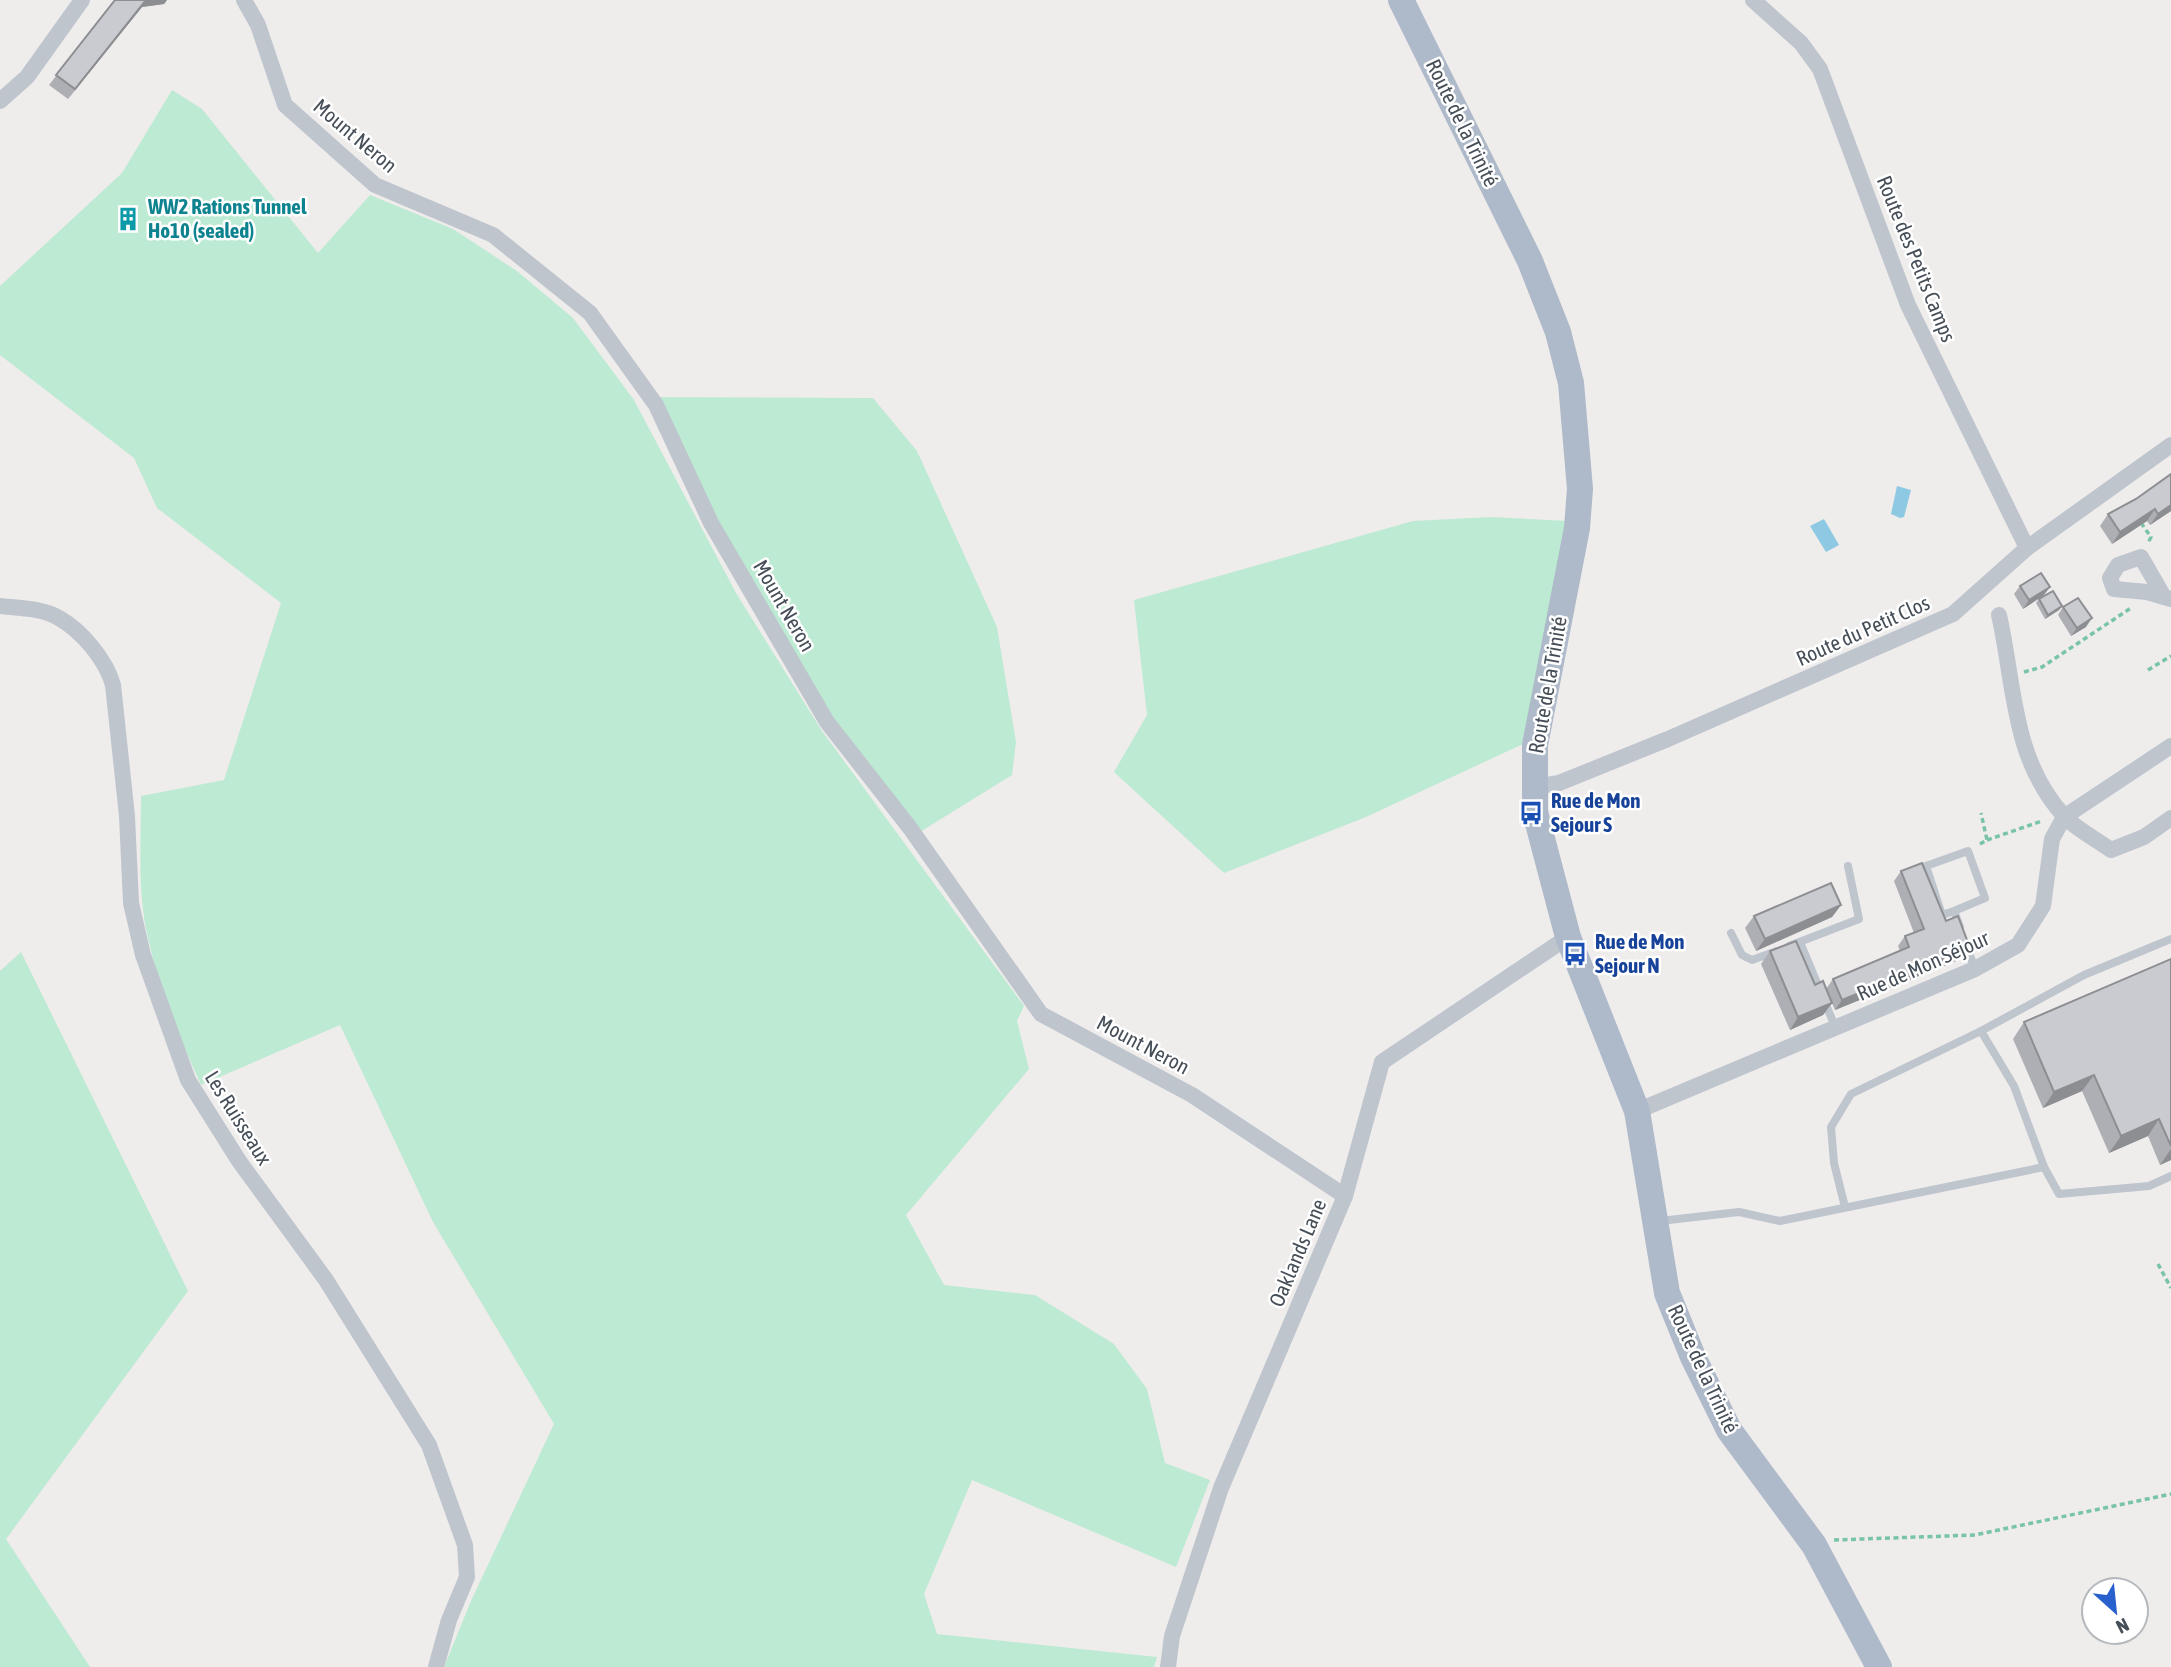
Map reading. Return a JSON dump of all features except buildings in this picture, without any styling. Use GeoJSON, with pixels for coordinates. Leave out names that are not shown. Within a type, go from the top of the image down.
{"type":"FeatureCollection","features":[{"type":"Feature","properties":{"kind":"main road","name":"Route de la Trinité"},"geometry":{"type":"LineString","coordinates":[[1401,0],[1530,261],[1558,332],[1572,383],[1579,464],[1577,527],[1539,718],[1534,787],[1540,840],[1568,937],[1637,1111],[1653,1222],[1667,1293],[1693,1357],[1729,1430],[1814,1545],[1880,1667]]}},
{"type":"Feature","properties":{"kind":"street"},"geometry":{"type":"LineString","coordinates":[[0,101],[27,77],[82,0]]}},
{"type":"Feature","properties":{"kind":"street","name":"Mount Neron"},"geometry":{"type":"LineString","coordinates":[[244,0],[257,25],[285,105],[375,185],[493,235],[590,313],[656,405],[711,523],[827,722],[910,828],[1041,1014],[1192,1095],[1345,1196]]}},
{"type":"Feature","properties":{"kind":"street","name":"Route des Petits Camps"},"geometry":{"type":"LineString","coordinates":[[1753,0],[1801,43],[1820,69],[1908,304],[2027,548]]}},
{"type":"Feature","properties":{"kind":"street","name":"Route du Petit Clos"},"geometry":{"type":"LineString","coordinates":[[1534,787],[1559,783],[1668,739],[1954,614],[2027,548],[2171,445]]}},
{"type":"Feature","properties":{"kind":"street"},"geometry":{"type":"LineString","coordinates":[[2141,557],[2168,598],[2147,592],[2114,589],[2110,578],[2118,565],[2141,557]]}},
{"type":"Feature","properties":{"kind":"street","name":"Les Ruisseaux"},"geometry":{"type":"LineString","coordinates":[[0,606],[32,609],[59,618],[108,668],[113,685],[127,816],[131,903],[143,955],[188,1080],[239,1161],[326,1280],[429,1445],[465,1545],[467,1577],[449,1620],[436,1667]]}},
{"type":"Feature","properties":{"kind":"street"},"geometry":{"type":"LineString","coordinates":[[1999,615],[2018,728],[2030,767],[2064,817],[2112,850],[2144,837],[2171,818]]}},
{"type":"Feature","properties":{"kind":"street"},"geometry":{"type":"LineString","coordinates":[[2064,817],[2171,746]]}},
{"type":"Feature","properties":{"kind":"street","name":"Rue de Mon Séjour"},"geometry":{"type":"LineString","coordinates":[[1637,1111],[1975,969],[2018,945],[2043,906],[2052,839],[2064,817]]}},
{"type":"Feature","properties":{"kind":"street","name":"Oaklands Lane"},"geometry":{"type":"LineString","coordinates":[[1168,1667],[1172,1636],[1221,1488],[1345,1196],[1382,1062],[1568,937]]}},
{"type":"Feature","properties":{"kind":"lane"},"geometry":{"type":"LineString","coordinates":[[1968,851],[1985,898],[1954,911],[1942,915],[1926,866],[1968,851]]}},
{"type":"Feature","properties":{"kind":"lane"},"geometry":{"type":"LineString","coordinates":[[1731,933],[1742,955],[1752,960],[1859,919],[1848,866]]}},
{"type":"Feature","properties":{"kind":"lane"},"geometry":{"type":"LineString","coordinates":[[1954,911],[1975,969]]}},
{"type":"Feature","properties":{"kind":"lane"},"geometry":{"type":"LineString","coordinates":[[1845,1207],[1834,1163],[1831,1127],[1852,1094],[1981,1031],[2084,975],[2171,939]]}},
{"type":"Feature","properties":{"kind":"lane"},"geometry":{"type":"LineString","coordinates":[[1800,942],[1836,1029]]}},
{"type":"Feature","properties":{"kind":"lane"},"geometry":{"type":"LineString","coordinates":[[1981,1031],[2014,1086],[2044,1167],[2059,1194],[2149,1186],[2171,1177]]}},
{"type":"Feature","properties":{"kind":"lane"},"geometry":{"type":"LineString","coordinates":[[1653,1222],[1739,1212],[1780,1221],[2044,1167]]}},
{"type":"Feature","properties":{"kind":"path"},"geometry":{"type":"LineString","coordinates":[[2138,519],[2151,537],[2141,557]]}},
{"type":"Feature","properties":{"kind":"path"},"geometry":{"type":"LineString","coordinates":[[2010,676],[2042,667],[2135,606],[2147,592]]}},
{"type":"Feature","properties":{"kind":"path"},"geometry":{"type":"LineString","coordinates":[[2148,670],[2171,656]]}},
{"type":"Feature","properties":{"kind":"path"},"geometry":{"type":"LineString","coordinates":[[1981,813],[1987,840]]}},
{"type":"Feature","properties":{"kind":"path"},"geometry":{"type":"LineString","coordinates":[[1968,851],[1987,840],[2051,818],[2064,817]]}},
{"type":"Feature","properties":{"kind":"path"},"geometry":{"type":"LineString","coordinates":[[2158,1264],[2171,1288]]}},
{"type":"Feature","properties":{"kind":"path"},"geometry":{"type":"LineString","coordinates":[[1814,1545],[1826,1540],[1975,1535],[2171,1494]]}},
{"type":"Feature","properties":{"kind":"green space"},"geometry":{"type":"Polygon","coordinates":[[[172,90],[202,109],[318,253],[370,195],[453,229],[517,271],[573,318],[634,400],[736,593],[822,731],[1024,1006],[1017,1021],[1029,1069],[906,1215],[944,1285],[1035,1295],[1114,1344],[1147,1389],[1165,1463],[1210,1480],[1176,1567],[972,1480],[924,1594],[937,1634],[1157,1657],[1154,1667],[444,1667],[471,1601],[554,1424],[433,1222],[340,1025],[201,1085],[165,997],[145,924],[140,869],[141,796],[224,780],[281,603],[157,508],[134,458],[0,355],[0,286],[122,173],[172,90]]]}},
{"type":"Feature","properties":{"kind":"green space"},"geometry":{"type":"Polygon","coordinates":[[[655,397],[873,398],[917,451],[997,627],[1016,742],[1012,775],[920,832],[829,719],[735,555],[655,397]]]}},
{"type":"Feature","properties":{"kind":"green space"},"geometry":{"type":"Polygon","coordinates":[[[1491,517],[1567,521],[1523,744],[1366,817],[1224,873],[1114,772],[1147,715],[1134,600],[1413,521],[1491,517]]]}},
{"type":"Feature","properties":{"kind":"green space"},"geometry":{"type":"Polygon","coordinates":[[[21,952],[188,1291],[6,1539],[90,1667],[0,1667],[0,971],[21,952]]]}},
{"type":"Feature","properties":{"kind":"water"},"geometry":{"type":"Polygon","coordinates":[[[1897,486],[1911,490],[1904,517],[1900,518],[1891,514],[1897,486]]]}},
{"type":"Feature","properties":{"kind":"water"},"geometry":{"type":"Polygon","coordinates":[[[1824,519],[1839,545],[1826,552],[1810,526],[1824,519]]]}},
{"type":"Feature","properties":{"kind":"place","name":"WW2 Rations Tunnel Ho10 (sealed)"},"geometry":{"type":"Point","coordinates":[128,219]}},
{"type":"Feature","properties":{"kind":"place","name":"Rue de Mon Sejour S"},"geometry":{"type":"Point","coordinates":[1531,813]}},
{"type":"Feature","properties":{"kind":"place","name":"Rue de Mon Sejour N"},"geometry":{"type":"Point","coordinates":[1575,954]}}]}
